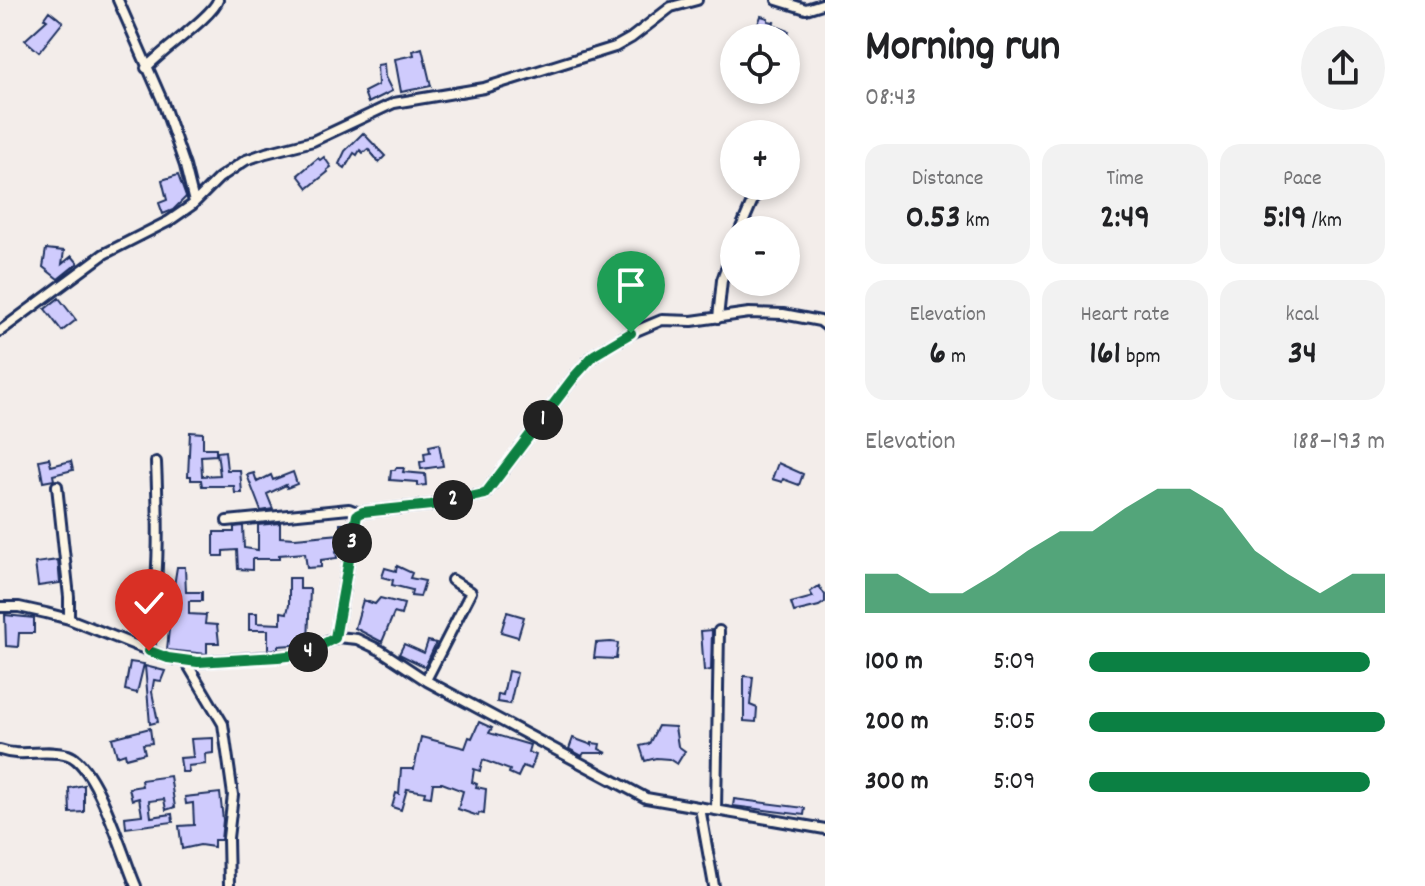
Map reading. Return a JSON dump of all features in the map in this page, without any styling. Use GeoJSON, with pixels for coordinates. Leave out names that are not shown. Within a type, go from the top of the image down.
{"type":"FeatureCollection","features":[{"type":"Feature","properties":{"kind":"street"},"geometry":{"type":"LineString","coordinates":[[118,0],[167,113],[194,202]]}},
{"type":"Feature","properties":{"kind":"street"},"geometry":{"type":"LineString","coordinates":[[146,68],[162,50],[213,11],[218,0]]}},
{"type":"Feature","properties":{"kind":"street"},"geometry":{"type":"LineString","coordinates":[[0,331],[104,254],[169,221],[219,178],[246,160],[313,141],[394,103],[484,88],[615,47],[671,7],[697,0]]}},
{"type":"Feature","properties":{"kind":"street"},"geometry":{"type":"LineString","coordinates":[[777,0],[806,9],[825,3]]}},
{"type":"Feature","properties":{"kind":"street"},"geometry":{"type":"LineString","coordinates":[[718,318],[720,296]]}},
{"type":"Feature","properties":{"kind":"street"},"geometry":{"type":"LineString","coordinates":[[227,521],[349,509],[359,513],[431,505],[485,494],[594,355],[631,333],[662,320],[718,318],[749,313],[783,314],[820,321],[825,325]]}},
{"type":"Feature","properties":{"kind":"street"},"geometry":{"type":"LineString","coordinates":[[149,651],[160,545],[156,462]]}},
{"type":"Feature","properties":{"kind":"street"},"geometry":{"type":"LineString","coordinates":[[57,486],[69,619]]}},
{"type":"Feature","properties":{"kind":"street"},"geometry":{"type":"LineString","coordinates":[[335,638],[359,513]]}},
{"type":"Feature","properties":{"kind":"street"},"geometry":{"type":"LineString","coordinates":[[426,680],[471,592],[452,580]]}},
{"type":"Feature","properties":{"kind":"street"},"geometry":{"type":"LineString","coordinates":[[0,607],[19,607],[69,619],[149,651],[198,662],[304,654],[335,638],[357,639],[426,680],[646,798],[825,829]]}},
{"type":"Feature","properties":{"kind":"street"},"geometry":{"type":"LineString","coordinates":[[716,810],[719,631]]}},
{"type":"Feature","properties":{"kind":"street"},"geometry":{"type":"LineString","coordinates":[[185,660],[223,724],[233,795],[228,838],[229,886]]}},
{"type":"Feature","properties":{"kind":"street"},"geometry":{"type":"LineString","coordinates":[[0,750],[21,756],[44,753],[69,755],[87,770],[136,886]]}},
{"type":"Feature","properties":{"kind":"street"},"geometry":{"type":"LineString","coordinates":[[700,808],[714,886]]}},
{"type":"Feature","properties":{"kind":"building"},"geometry":{"type":"Polygon","coordinates":[[[49,11],[63,22],[39,52],[25,40],[47,20],[44,18],[49,11]]]}},
{"type":"Feature","properties":{"kind":"building"},"geometry":{"type":"Polygon","coordinates":[[[761,16],[774,22],[773,24],[758,24],[761,16]]]}},
{"type":"Feature","properties":{"kind":"building"},"geometry":{"type":"Polygon","coordinates":[[[422,48],[431,86],[401,92],[395,59],[414,55],[413,51],[422,48]]]}},
{"type":"Feature","properties":{"kind":"building"},"geometry":{"type":"Polygon","coordinates":[[[384,64],[385,77],[392,91],[368,103],[364,92],[378,85],[377,65],[384,64]]]}},
{"type":"Feature","properties":{"kind":"building"},"geometry":{"type":"Polygon","coordinates":[[[363,133],[385,156],[379,162],[368,149],[363,153],[360,150],[357,155],[354,153],[345,168],[339,164],[345,151],[363,133]]]}},
{"type":"Feature","properties":{"kind":"building"},"geometry":{"type":"Polygon","coordinates":[[[324,157],[331,167],[308,188],[298,175],[318,158],[324,157]]]}},
{"type":"Feature","properties":{"kind":"building"},"geometry":{"type":"Polygon","coordinates":[[[178,175],[186,197],[173,210],[163,214],[159,203],[167,200],[162,180],[178,175]]]}},
{"type":"Feature","properties":{"kind":"building"},"geometry":{"type":"Polygon","coordinates":[[[46,249],[64,251],[62,264],[72,256],[78,263],[58,279],[43,267],[46,249]]]}},
{"type":"Feature","properties":{"kind":"building"},"geometry":{"type":"Polygon","coordinates":[[[59,298],[76,320],[62,331],[45,309],[59,298]]]}},
{"type":"Feature","properties":{"kind":"building"},"geometry":{"type":"Polygon","coordinates":[[[190,432],[203,433],[203,448],[216,448],[216,455],[201,456],[202,476],[220,475],[217,452],[225,451],[227,470],[240,470],[242,493],[235,493],[234,486],[202,486],[201,480],[191,480],[188,476],[190,432]]]}},
{"type":"Feature","properties":{"kind":"building"},"geometry":{"type":"Polygon","coordinates":[[[439,444],[443,466],[421,469],[420,462],[425,461],[424,453],[430,452],[429,446],[439,444]]]}},
{"type":"Feature","properties":{"kind":"building"},"geometry":{"type":"Polygon","coordinates":[[[49,458],[51,466],[71,461],[73,470],[53,475],[54,480],[43,482],[39,460],[49,458]]]}},
{"type":"Feature","properties":{"kind":"building"},"geometry":{"type":"Polygon","coordinates":[[[778,463],[803,474],[799,485],[772,479],[778,463]]]}},
{"type":"Feature","properties":{"kind":"building"},"geometry":{"type":"Polygon","coordinates":[[[404,468],[403,472],[425,474],[426,485],[390,480],[391,470],[404,468]]]}},
{"type":"Feature","properties":{"kind":"building"},"geometry":{"type":"Polygon","coordinates":[[[293,472],[297,484],[287,488],[286,485],[267,494],[273,509],[261,511],[247,475],[254,473],[257,482],[271,475],[273,480],[293,472]]]}},
{"type":"Feature","properties":{"kind":"building"},"geometry":{"type":"Polygon","coordinates":[[[280,523],[280,537],[295,538],[340,534],[340,524],[347,524],[344,551],[336,551],[337,558],[321,560],[321,567],[307,568],[305,553],[279,555],[279,559],[252,559],[252,570],[238,569],[237,550],[223,551],[223,556],[214,556],[214,532],[234,532],[234,527],[243,526],[244,548],[258,550],[258,525],[280,523]]]}},
{"type":"Feature","properties":{"kind":"building"},"geometry":{"type":"Polygon","coordinates":[[[58,560],[60,583],[38,586],[35,563],[58,560]]]}},
{"type":"Feature","properties":{"kind":"building"},"geometry":{"type":"Polygon","coordinates":[[[397,566],[412,573],[410,578],[425,581],[420,597],[411,596],[412,590],[392,585],[393,580],[382,577],[385,568],[396,571],[397,566]]]}},
{"type":"Feature","properties":{"kind":"building"},"geometry":{"type":"Polygon","coordinates":[[[177,567],[185,567],[186,592],[202,592],[202,601],[189,601],[189,614],[206,615],[205,624],[217,625],[219,643],[207,643],[207,654],[167,650],[170,618],[165,618],[166,606],[161,606],[163,591],[173,592],[177,567]]]}},
{"type":"Feature","properties":{"kind":"building"},"geometry":{"type":"Polygon","coordinates":[[[289,578],[300,578],[300,589],[310,589],[308,644],[278,646],[278,649],[268,650],[268,630],[249,630],[249,613],[257,613],[257,623],[281,624],[281,612],[287,613],[289,605],[289,578]]]}},
{"type":"Feature","properties":{"kind":"building"},"geometry":{"type":"Polygon","coordinates":[[[819,586],[825,595],[825,602],[794,612],[791,603],[813,597],[810,592],[819,586]]]}},
{"type":"Feature","properties":{"kind":"building"},"geometry":{"type":"Polygon","coordinates":[[[380,598],[404,604],[401,615],[394,613],[382,642],[355,628],[363,600],[375,604],[380,598]]]}},
{"type":"Feature","properties":{"kind":"building"},"geometry":{"type":"Polygon","coordinates":[[[507,612],[524,617],[518,637],[501,632],[507,612]]]}},
{"type":"Feature","properties":{"kind":"building"},"geometry":{"type":"Polygon","coordinates":[[[5,615],[34,618],[34,633],[19,633],[18,647],[6,646],[5,615]]]}},
{"type":"Feature","properties":{"kind":"building"},"geometry":{"type":"Polygon","coordinates":[[[712,630],[711,670],[704,671],[701,631],[712,630]]]}},
{"type":"Feature","properties":{"kind":"building"},"geometry":{"type":"Polygon","coordinates":[[[428,641],[436,643],[425,667],[399,654],[404,644],[424,653],[428,641]]]}},
{"type":"Feature","properties":{"kind":"building"},"geometry":{"type":"Polygon","coordinates":[[[596,643],[618,643],[616,659],[594,658],[596,643]]]}},
{"type":"Feature","properties":{"kind":"building"},"geometry":{"type":"Polygon","coordinates":[[[130,662],[144,664],[137,693],[125,690],[130,662]]]}},
{"type":"Feature","properties":{"kind":"building"},"geometry":{"type":"Polygon","coordinates":[[[145,666],[165,671],[161,681],[154,680],[152,692],[158,722],[150,724],[145,666]]]}},
{"type":"Feature","properties":{"kind":"building"},"geometry":{"type":"Polygon","coordinates":[[[508,671],[517,673],[510,704],[497,702],[498,694],[503,695],[508,671]]]}},
{"type":"Feature","properties":{"kind":"building"},"geometry":{"type":"Polygon","coordinates":[[[744,676],[753,677],[750,705],[757,708],[756,722],[744,721],[744,676]]]}},
{"type":"Feature","properties":{"kind":"building"},"geometry":{"type":"Polygon","coordinates":[[[479,722],[492,728],[489,733],[530,745],[528,752],[536,755],[531,769],[523,766],[518,777],[509,773],[510,770],[483,760],[480,771],[474,769],[472,782],[477,784],[476,787],[486,789],[484,814],[479,813],[478,816],[458,809],[463,791],[442,783],[433,783],[431,797],[424,796],[425,792],[407,789],[401,810],[392,807],[396,793],[399,794],[401,769],[414,769],[421,737],[465,748],[479,722]]]}},
{"type":"Feature","properties":{"kind":"building"},"geometry":{"type":"Polygon","coordinates":[[[658,726],[675,727],[678,746],[685,751],[677,764],[669,759],[645,761],[640,746],[649,744],[658,726]]]}},
{"type":"Feature","properties":{"kind":"building"},"geometry":{"type":"Polygon","coordinates":[[[150,728],[152,743],[143,744],[145,753],[126,758],[125,753],[117,756],[112,738],[150,728]]]}},
{"type":"Feature","properties":{"kind":"building"},"geometry":{"type":"Polygon","coordinates":[[[213,738],[213,753],[205,754],[206,764],[188,766],[189,772],[182,772],[180,758],[193,757],[191,739],[213,738]]]}},
{"type":"Feature","properties":{"kind":"building"},"geometry":{"type":"Polygon","coordinates":[[[573,738],[592,745],[600,744],[599,749],[607,753],[584,753],[582,756],[569,749],[573,738]]]}},
{"type":"Feature","properties":{"kind":"building"},"geometry":{"type":"Polygon","coordinates":[[[170,776],[175,807],[166,810],[164,799],[149,801],[151,817],[172,814],[173,822],[126,828],[125,817],[142,815],[139,798],[132,800],[129,788],[142,786],[141,780],[170,776]]]}},
{"type":"Feature","properties":{"kind":"building"},"geometry":{"type":"Polygon","coordinates":[[[84,785],[84,812],[70,813],[69,788],[84,785]]]}},
{"type":"Feature","properties":{"kind":"building"},"geometry":{"type":"Polygon","coordinates":[[[220,793],[223,820],[221,840],[214,840],[214,847],[200,845],[182,849],[179,826],[194,825],[193,803],[186,804],[185,797],[220,793]]]}},
{"type":"Feature","properties":{"kind":"building"},"geometry":{"type":"Polygon","coordinates":[[[734,799],[805,808],[804,815],[733,806],[734,799]]]}},
{"type":"Feature","properties":{"kind":"route"},"geometry":{"type":"LineString","coordinates":[[149,651],[168,658],[198,662],[278,657],[304,654],[335,638],[357,515],[485,494],[574,377],[594,355],[631,333]]}}]}
